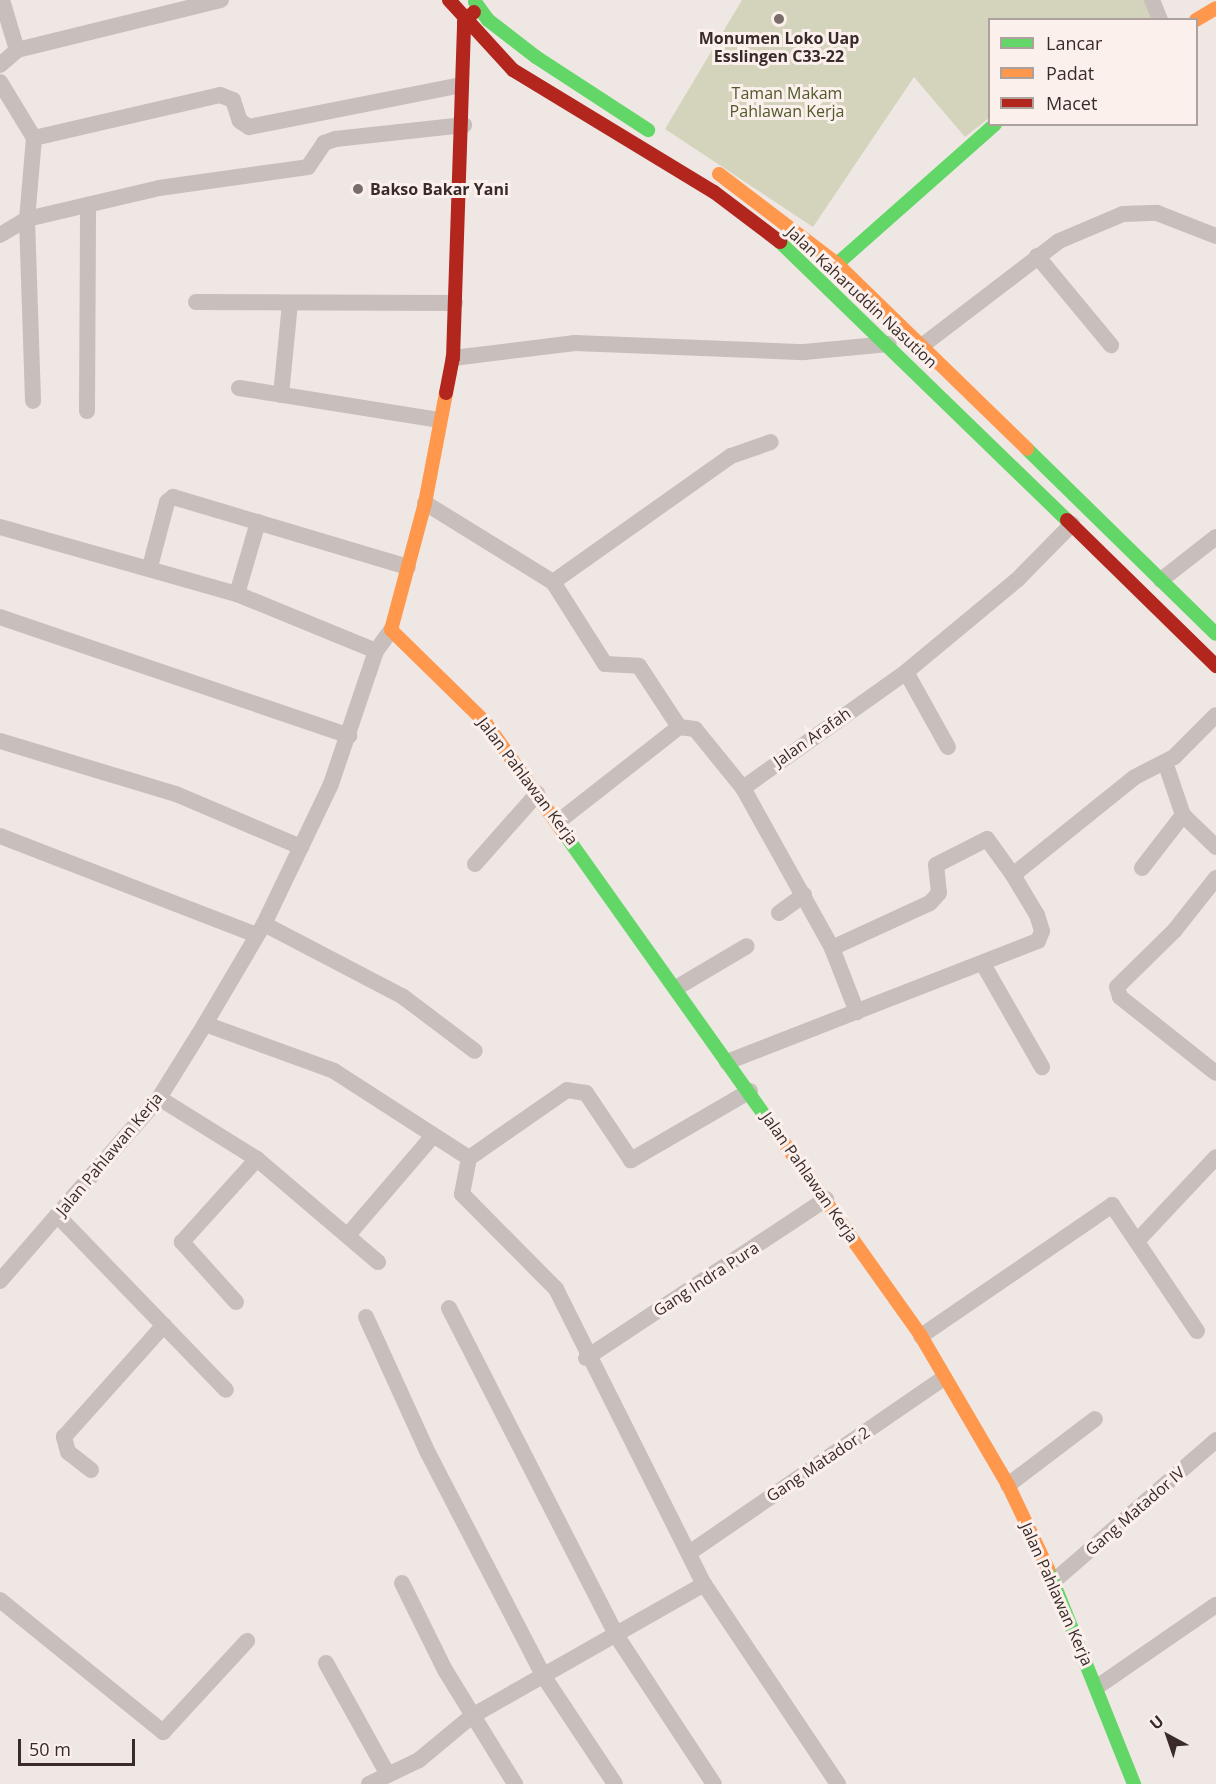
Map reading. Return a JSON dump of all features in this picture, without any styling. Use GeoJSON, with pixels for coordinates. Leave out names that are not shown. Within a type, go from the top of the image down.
{"type":"FeatureCollection","features":[{"type":"Feature","properties":{"kind":"main road","name":"Jalan Kaharuddin Nasution"},"geometry":{"type":"LineString","coordinates":[[449,0],[464,22],[539,87],[714,192],[787,248],[961,414],[1216,666]]}},
{"type":"Feature","properties":{"kind":"main road"},"geometry":{"type":"LineString","coordinates":[[464,22],[475,4],[536,57],[666,141]]}},
{"type":"Feature","properties":{"kind":"main road"},"geometry":{"type":"LineString","coordinates":[[1198,19],[1216,8]]}},
{"type":"Feature","properties":{"kind":"main road","name":"Jalan Pahlawan Kerja"},"geometry":{"type":"LineString","coordinates":[[464,22],[461,85],[464,125],[453,358],[438,420],[425,503],[391,630],[465,698],[559,821],[921,1336],[1008,1485],[1054,1581],[1134,1784]]}},
{"type":"Feature","properties":{"kind":"main road"},"geometry":{"type":"LineString","coordinates":[[837,264],[993,126]]}},
{"type":"Feature","properties":{"kind":"main road","name":"Jalan Kaharuddin Nasution"},"geometry":{"type":"LineString","coordinates":[[706,166],[755,197],[837,264],[923,345],[1216,634]]}},
{"type":"Feature","properties":{"kind":"main road"},"geometry":{"type":"LineString","coordinates":[[961,414],[975,398]]}},
{"type":"Feature","properties":{"kind":"street"},"geometry":{"type":"LineString","coordinates":[[2,0],[17,50]]}},
{"type":"Feature","properties":{"kind":"street"},"geometry":{"type":"LineString","coordinates":[[0,65],[17,50],[191,4],[221,0]]}},
{"type":"Feature","properties":{"kind":"street"},"geometry":{"type":"LineString","coordinates":[[1152,0],[1159,18]]}},
{"type":"Feature","properties":{"kind":"street"},"geometry":{"type":"LineString","coordinates":[[0,82],[34,138],[27,219],[33,401]]}},
{"type":"Feature","properties":{"kind":"street"},"geometry":{"type":"LineString","coordinates":[[34,138],[220,95],[233,100],[240,121],[249,127],[461,85]]}},
{"type":"Feature","properties":{"kind":"street"},"geometry":{"type":"LineString","coordinates":[[0,235],[27,219],[88,207],[159,188],[308,167],[324,143],[335,139],[464,125]]}},
{"type":"Feature","properties":{"kind":"street"},"geometry":{"type":"LineString","coordinates":[[87,411],[88,207]]}},
{"type":"Feature","properties":{"kind":"street"},"geometry":{"type":"LineString","coordinates":[[923,345],[1059,241],[1143,210],[1216,236]]}},
{"type":"Feature","properties":{"kind":"street"},"geometry":{"type":"LineString","coordinates":[[1037,256],[1111,345]]}},
{"type":"Feature","properties":{"kind":"street"},"geometry":{"type":"LineString","coordinates":[[196,302],[455,303]]}},
{"type":"Feature","properties":{"kind":"street"},"geometry":{"type":"LineString","coordinates":[[281,395],[290,304]]}},
{"type":"Feature","properties":{"kind":"street"},"geometry":{"type":"LineString","coordinates":[[453,358],[575,343],[804,352],[889,344]]}},
{"type":"Feature","properties":{"kind":"street"},"geometry":{"type":"LineString","coordinates":[[238,388],[438,420]]}},
{"type":"Feature","properties":{"kind":"street"},"geometry":{"type":"LineString","coordinates":[[553,582],[731,456],[771,442]]}},
{"type":"Feature","properties":{"kind":"street"},"geometry":{"type":"LineString","coordinates":[[150,567],[172,497],[408,567]]}},
{"type":"Feature","properties":{"kind":"street"},"geometry":{"type":"LineString","coordinates":[[425,503],[553,582],[605,664],[639,666],[679,727]]}},
{"type":"Feature","properties":{"kind":"street"},"geometry":{"type":"LineString","coordinates":[[237,594],[258,522]]}},
{"type":"Feature","properties":{"kind":"street","name":"Jalan Arafah"},"geometry":{"type":"LineString","coordinates":[[743,788],[906,672],[1018,579],[1072,524]]}},
{"type":"Feature","properties":{"kind":"street"},"geometry":{"type":"LineString","coordinates":[[0,527],[150,567],[237,594],[376,651]]}},
{"type":"Feature","properties":{"kind":"street"},"geometry":{"type":"LineString","coordinates":[[1161,580],[1216,537]]}},
{"type":"Feature","properties":{"kind":"street"},"geometry":{"type":"LineString","coordinates":[[0,618],[350,736]]}},
{"type":"Feature","properties":{"kind":"street","name":"Jalan Pahlawan Kerja"},"geometry":{"type":"LineString","coordinates":[[0,1281],[159,1098],[205,1024],[260,929],[301,847],[350,736],[376,651],[391,630]]}},
{"type":"Feature","properties":{"kind":"street"},"geometry":{"type":"LineString","coordinates":[[906,672],[948,747]]}},
{"type":"Feature","properties":{"kind":"street"},"geometry":{"type":"LineString","coordinates":[[1013,875],[1135,777],[1165,762],[1216,715]]}},
{"type":"Feature","properties":{"kind":"street"},"geometry":{"type":"LineString","coordinates":[[559,821],[679,727],[695,729],[743,788],[832,948],[857,1012]]}},
{"type":"Feature","properties":{"kind":"street"},"geometry":{"type":"LineString","coordinates":[[0,741],[176,794],[301,847]]}},
{"type":"Feature","properties":{"kind":"street"},"geometry":{"type":"LineString","coordinates":[[1165,762],[1183,814],[1216,847]]}},
{"type":"Feature","properties":{"kind":"street"},"geometry":{"type":"LineString","coordinates":[[475,864],[537,794]]}},
{"type":"Feature","properties":{"kind":"street"},"geometry":{"type":"LineString","coordinates":[[1142,868],[1183,814]]}},
{"type":"Feature","properties":{"kind":"street"},"geometry":{"type":"LineString","coordinates":[[0,837],[260,929],[402,996],[475,1051]]}},
{"type":"Feature","properties":{"kind":"street"},"geometry":{"type":"LineString","coordinates":[[727,1062],[983,964],[1041,935],[1037,915],[987,838],[936,865],[939,893],[930,903],[832,948]]}},
{"type":"Feature","properties":{"kind":"street"},"geometry":{"type":"LineString","coordinates":[[1216,878],[1175,930],[1117,987],[1120,997],[1216,1073]]}},
{"type":"Feature","properties":{"kind":"street"},"geometry":{"type":"LineString","coordinates":[[779,913],[804,895]]}},
{"type":"Feature","properties":{"kind":"street"},"geometry":{"type":"LineString","coordinates":[[676,988],[747,946]]}},
{"type":"Feature","properties":{"kind":"street"},"geometry":{"type":"LineString","coordinates":[[983,964],[1042,1067]]}},
{"type":"Feature","properties":{"kind":"street"},"geometry":{"type":"LineString","coordinates":[[205,1024],[334,1071],[431,1138],[469,1158]]}},
{"type":"Feature","properties":{"kind":"street"},"geometry":{"type":"LineString","coordinates":[[750,1091],[631,1160],[586,1093],[567,1090],[469,1158],[462,1194],[466,1202],[554,1285],[586,1358],[692,1551],[704,1584],[838,1784]]}},
{"type":"Feature","properties":{"kind":"street"},"geometry":{"type":"LineString","coordinates":[[159,1098],[257,1159],[378,1262]]}},
{"type":"Feature","properties":{"kind":"street"},"geometry":{"type":"LineString","coordinates":[[348,1235],[431,1138]]}},
{"type":"Feature","properties":{"kind":"street"},"geometry":{"type":"LineString","coordinates":[[1139,1239],[1216,1157]]}},
{"type":"Feature","properties":{"kind":"street"},"geometry":{"type":"LineString","coordinates":[[236,1302],[182,1242],[257,1159]]}},
{"type":"Feature","properties":{"kind":"street","name":"Gang Indra Pura"},"geometry":{"type":"LineString","coordinates":[[586,1358],[826,1199]]}},
{"type":"Feature","properties":{"kind":"street"},"geometry":{"type":"LineString","coordinates":[[921,1336],[1109,1205],[1119,1208],[1197,1331]]}},
{"type":"Feature","properties":{"kind":"street"},"geometry":{"type":"LineString","coordinates":[[57,1215],[226,1390]]}},
{"type":"Feature","properties":{"kind":"street"},"geometry":{"type":"LineString","coordinates":[[449,1308],[615,1635],[714,1784]]}},
{"type":"Feature","properties":{"kind":"street"},"geometry":{"type":"LineString","coordinates":[[366,1317],[388,1373],[544,1677],[615,1784]]}},
{"type":"Feature","properties":{"kind":"street"},"geometry":{"type":"LineString","coordinates":[[91,1470],[68,1452],[64,1437],[164,1325]]}},
{"type":"Feature","properties":{"kind":"street","name":"Gang Matador 2"},"geometry":{"type":"LineString","coordinates":[[692,1551],[944,1378]]}},
{"type":"Feature","properties":{"kind":"street"},"geometry":{"type":"LineString","coordinates":[[1008,1485],[1095,1419]]}},
{"type":"Feature","properties":{"kind":"street","name":"Gang Matador IV"},"geometry":{"type":"LineString","coordinates":[[1054,1581],[1216,1440]]}},
{"type":"Feature","properties":{"kind":"street"},"geometry":{"type":"LineString","coordinates":[[402,1583],[472,1716],[515,1784]]}},
{"type":"Feature","properties":{"kind":"street"},"geometry":{"type":"LineString","coordinates":[[369,1784],[433,1752],[472,1716],[704,1584]]}},
{"type":"Feature","properties":{"kind":"street"},"geometry":{"type":"LineString","coordinates":[[0,1600],[163,1732],[247,1641]]}},
{"type":"Feature","properties":{"kind":"street"},"geometry":{"type":"LineString","coordinates":[[1097,1687],[1216,1605]]}},
{"type":"Feature","properties":{"kind":"street"},"geometry":{"type":"LineString","coordinates":[[326,1663],[388,1775]]}},
{"type":"Feature","properties":{"kind":"green space","name":"Taman Makam Pahlawan Kerja"},"geometry":{"type":"Polygon","coordinates":[[[742,0],[1144,0],[1151,18],[988,18],[988,119],[965,137],[914,77],[813,227],[665,129],[742,0]]]}},
{"type":"Feature","properties":{"kind":"traffic: fast"},"geometry":{"type":"LineString","coordinates":[[475,2],[488,20],[536,57],[648,130]]}},
{"type":"Feature","properties":{"kind":"traffic: fast"},"geometry":{"type":"LineString","coordinates":[[837,264],[993,126]]}},
{"type":"Feature","properties":{"kind":"traffic: fast"},"geometry":{"type":"LineString","coordinates":[[780,242],[1067,520]]}},
{"type":"Feature","properties":{"kind":"traffic: fast"},"geometry":{"type":"LineString","coordinates":[[1027,449],[1216,634]]}},
{"type":"Feature","properties":{"kind":"traffic: fast"},"geometry":{"type":"LineString","coordinates":[[566,836],[777,1133]]}},
{"type":"Feature","properties":{"kind":"traffic: fast"},"geometry":{"type":"LineString","coordinates":[[1048,1569],[1134,1784]]}},
{"type":"Feature","properties":{"kind":"traffic: slow"},"geometry":{"type":"LineString","coordinates":[[1198,19],[1216,8]]}},
{"type":"Feature","properties":{"kind":"traffic: slow"},"geometry":{"type":"LineString","coordinates":[[719,174],[837,264],[1027,449]]}},
{"type":"Feature","properties":{"kind":"traffic: slow"},"geometry":{"type":"LineString","coordinates":[[446,393],[425,503],[391,630],[485,722],[566,836]]}},
{"type":"Feature","properties":{"kind":"traffic: slow"},"geometry":{"type":"LineString","coordinates":[[777,1133],[921,1336],[1008,1485],[1048,1569]]}},
{"type":"Feature","properties":{"kind":"traffic: jam"},"geometry":{"type":"LineString","coordinates":[[449,0],[513,70],[714,192],[780,242]]}},
{"type":"Feature","properties":{"kind":"traffic: jam"},"geometry":{"type":"LineString","coordinates":[[446,393],[453,358],[464,22],[474,12]]}},
{"type":"Feature","properties":{"kind":"traffic: jam"},"geometry":{"type":"LineString","coordinates":[[1067,520],[1216,666]]}},
{"type":"Feature","properties":{"kind":"place","name":"Monumen Loko Uap Esslingen C33-22"},"geometry":{"type":"Point","coordinates":[779,19]}},
{"type":"Feature","properties":{"kind":"place","name":"Bakso Bakar Yani"},"geometry":{"type":"Point","coordinates":[358,189]}}]}
